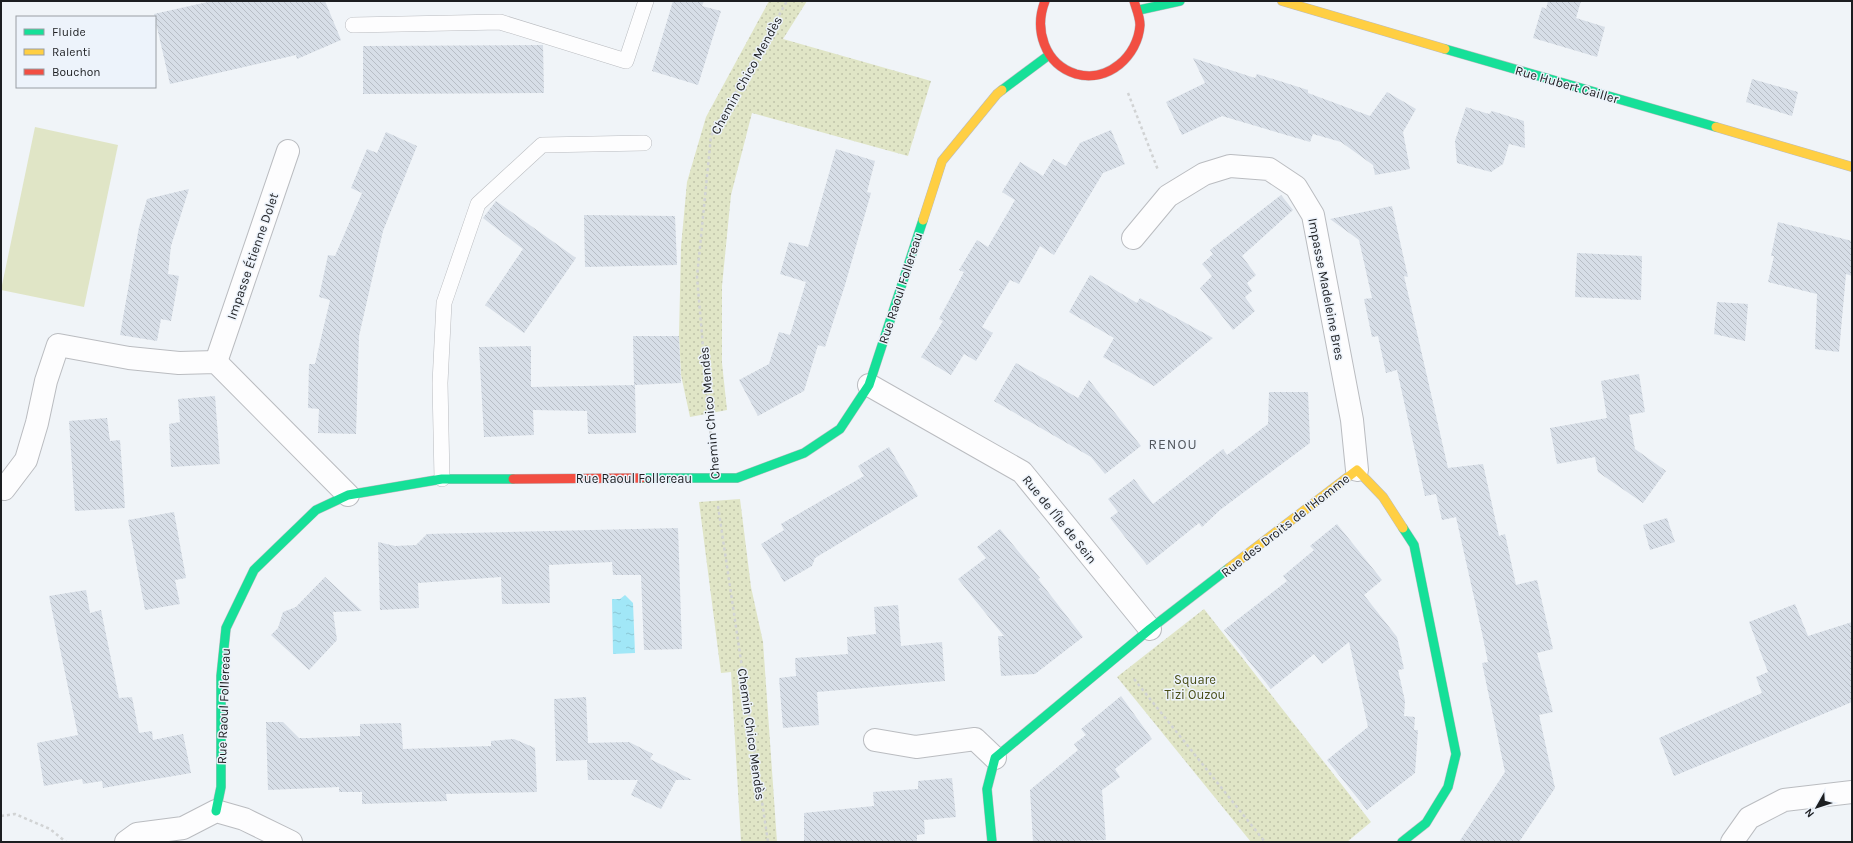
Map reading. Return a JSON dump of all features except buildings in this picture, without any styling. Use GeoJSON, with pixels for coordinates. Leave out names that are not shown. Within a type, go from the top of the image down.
{"type":"FeatureCollection","features":[{"type":"Feature","properties":{"kind":"street"},"geometry":{"type":"LineString","coordinates":[[1045,1],[1041,11],[1039,27],[1042,41],[1049,55],[1060,66],[1074,73],[1089,76],[1104,74],[1118,68],[1130,56],[1138,42],[1141,26],[1139,10],[1134,1]]}},
{"type":"Feature","properties":{"kind":"street"},"geometry":{"type":"LineString","coordinates":[[1139,10],[1180,1]]}},
{"type":"Feature","properties":{"kind":"street","name":"Rue Hubert Cailler"},"geometry":{"type":"LineString","coordinates":[[1282,1],[1852,167]]}},
{"type":"Feature","properties":{"kind":"street","name":"Rue Raoul Follereau"},"geometry":{"type":"LineString","coordinates":[[216,811],[221,787],[221,676],[226,628],[254,570],[316,510],[348,495],[442,479],[737,478],[804,453],[840,429],[868,385],[942,161],[997,94],[1049,55]]}},
{"type":"Feature","properties":{"kind":"street","name":"Impasse Étienne Dolet"},"geometry":{"type":"LineString","coordinates":[[216,362],[288,150]]}},
{"type":"Feature","properties":{"kind":"street","name":"Impasse Madeleine Bres"},"geometry":{"type":"LineString","coordinates":[[1134,238],[1168,196],[1204,174],[1230,166],[1269,169],[1296,187],[1313,215],[1352,420],[1357,470]]}},
{"type":"Feature","properties":{"kind":"street"},"geometry":{"type":"LineString","coordinates":[[4,489],[26,460],[37,423],[46,381],[58,345],[136,358],[179,363],[216,362],[348,495]]}},
{"type":"Feature","properties":{"kind":"street","name":"Rue de l'Île de Sein"},"geometry":{"type":"LineString","coordinates":[[868,385],[1022,472],[1150,629]]}},
{"type":"Feature","properties":{"kind":"street","name":"Rue des Droits de l'Homme"},"geometry":{"type":"LineString","coordinates":[[995,758],[1150,629],[1357,470],[1383,497],[1414,545],[1456,754],[1448,787],[1426,823],[1402,842]]}},
{"type":"Feature","properties":{"kind":"street"},"geometry":{"type":"LineString","coordinates":[[875,740],[916,746],[974,739],[995,758],[987,789],[992,842]]}},
{"type":"Feature","properties":{"kind":"street"},"geometry":{"type":"LineString","coordinates":[[1732,842],[1749,818],[1784,800],[1852,792]]}},
{"type":"Feature","properties":{"kind":"street"},"geometry":{"type":"LineString","coordinates":[[126,842],[137,834],[182,828],[216,811],[244,818],[291,842]]}},
{"type":"Feature","properties":{"kind":"lane"},"geometry":{"type":"LineString","coordinates":[[353,25],[500,22],[626,61],[646,1]]}},
{"type":"Feature","properties":{"kind":"lane"},"geometry":{"type":"LineString","coordinates":[[442,479],[440,383],[444,303],[478,204],[542,145],[644,143]]}},
{"type":"Feature","properties":{"kind":"path","name":"Chemin Chico Mendès"},"geometry":{"type":"LineString","coordinates":[[768,842],[714,478],[697,277],[711,136],[787,1]]}},
{"type":"Feature","properties":{"kind":"path"},"geometry":{"type":"LineString","coordinates":[[1118,68],[1168,196]]}},
{"type":"Feature","properties":{"kind":"path"},"geometry":{"type":"LineString","coordinates":[[1116,657],[1265,842]]}},
{"type":"Feature","properties":{"kind":"path"},"geometry":{"type":"LineString","coordinates":[[1,816],[15,814],[50,829],[66,842]]}},
{"type":"Feature","properties":{"kind":"green space"},"geometry":{"type":"Polygon","coordinates":[[[769,1],[807,1],[783,39],[931,81],[908,156],[752,113],[731,195],[722,286],[722,363],[727,410],[690,417],[681,375],[679,336],[681,247],[687,182],[706,117],[769,1]]]}},
{"type":"Feature","properties":{"kind":"green space"},"geometry":{"type":"Polygon","coordinates":[[[35,127],[118,145],[84,307],[1,290],[35,127]]]}},
{"type":"Feature","properties":{"kind":"green space"},"geometry":{"type":"Polygon","coordinates":[[[740,499],[751,587],[763,642],[777,842],[741,842],[731,672],[721,673],[699,502],[740,499]]]}},
{"type":"Feature","properties":{"kind":"green space","name":"Square Tizi Ouzou"},"geometry":{"type":"Polygon","coordinates":[[[1204,609],[1371,822],[1347,842],[1251,842],[1117,677],[1204,609]]]}},
{"type":"Feature","properties":{"kind":"water"},"geometry":{"type":"Polygon","coordinates":[[[625,595],[633,603],[635,653],[613,654],[612,599],[620,599],[625,595]]]}},
{"type":"Feature","properties":{"kind":"traffic: fast"},"geometry":{"type":"LineString","coordinates":[[1139,10],[1180,1]]}},
{"type":"Feature","properties":{"kind":"traffic: fast"},"geometry":{"type":"LineString","coordinates":[[1445,49],[1716,127]]}},
{"type":"Feature","properties":{"kind":"traffic: fast"},"geometry":{"type":"LineString","coordinates":[[1002,90],[1049,55]]}},
{"type":"Feature","properties":{"kind":"traffic: fast"},"geometry":{"type":"LineString","coordinates":[[642,478],[737,478],[804,453],[840,429],[869,385],[923,220]]}},
{"type":"Feature","properties":{"kind":"traffic: fast"},"geometry":{"type":"LineString","coordinates":[[216,811],[221,787],[221,676],[226,628],[254,570],[316,510],[348,495],[442,479],[513,479]]}},
{"type":"Feature","properties":{"kind":"traffic: fast"},"geometry":{"type":"LineString","coordinates":[[1402,842],[1426,823],[1448,787],[1456,754],[1414,545],[1403,528]]}},
{"type":"Feature","properties":{"kind":"traffic: fast"},"geometry":{"type":"LineString","coordinates":[[992,842],[987,789],[995,758],[1150,629],[1229,568]]}},
{"type":"Feature","properties":{"kind":"traffic: slow"},"geometry":{"type":"LineString","coordinates":[[1282,1],[1445,49]]}},
{"type":"Feature","properties":{"kind":"traffic: slow"},"geometry":{"type":"LineString","coordinates":[[923,220],[942,161],[997,94],[1002,90]]}},
{"type":"Feature","properties":{"kind":"traffic: slow"},"geometry":{"type":"LineString","coordinates":[[1716,127],[1852,167]]}},
{"type":"Feature","properties":{"kind":"traffic: slow"},"geometry":{"type":"LineString","coordinates":[[1229,568],[1357,470],[1383,497],[1403,528]]}},
{"type":"Feature","properties":{"kind":"traffic: jam"},"geometry":{"type":"LineString","coordinates":[[1045,1],[1041,23],[1044,44],[1049,54],[1065,69],[1076,74],[1088,76],[1110,71],[1119,64],[1134,47],[1140,25],[1139,16],[1134,1]]}},
{"type":"Feature","properties":{"kind":"traffic: jam"},"geometry":{"type":"LineString","coordinates":[[513,479],[642,478]]}},
{"type":"Feature","properties":{"kind":"district","name":"RENOU"},"geometry":{"type":"Point","coordinates":[1173,444]}}]}
